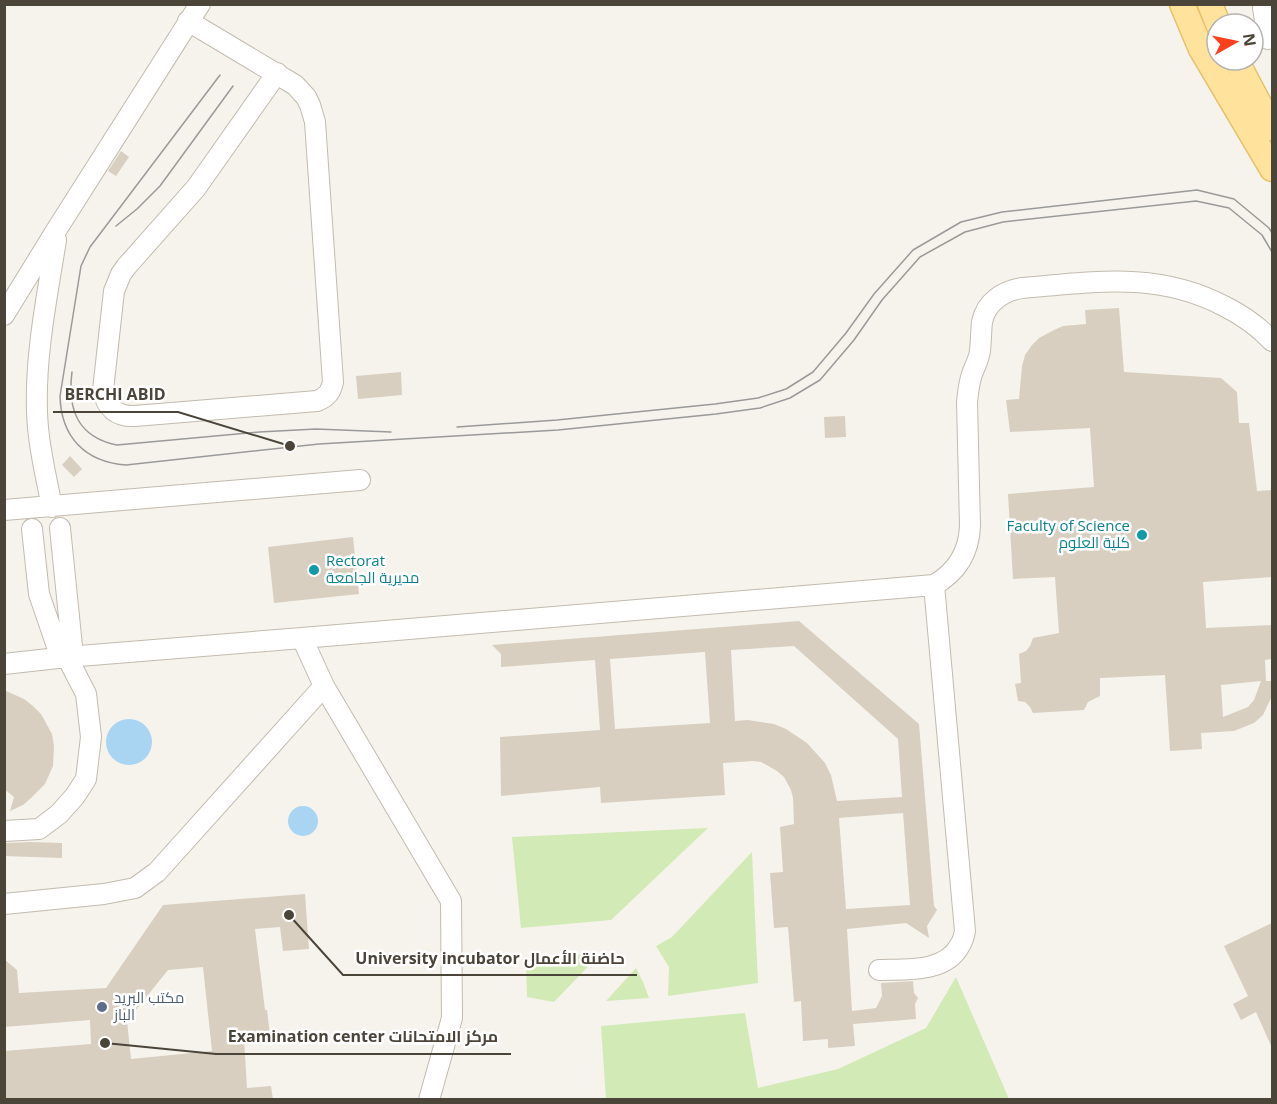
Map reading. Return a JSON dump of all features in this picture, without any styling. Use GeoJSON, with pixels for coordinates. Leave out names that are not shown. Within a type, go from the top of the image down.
{"type":"FeatureCollection","features":[{"type":"Feature","properties":{"kind":"main road"},"geometry":{"type":"LineString","coordinates":[[1182,4],[1205,40]]}},
{"type":"Feature","properties":{"kind":"main road"},"geometry":{"type":"LineString","coordinates":[[1222,72],[1272,169]]}},
{"type":"Feature","properties":{"kind":"main road"},"geometry":{"type":"LineString","coordinates":[[1242,72],[1272,128]]}},
{"type":"Feature","properties":{"kind":"street"},"geometry":{"type":"LineString","coordinates":[[4,315],[200,4]]}},
{"type":"Feature","properties":{"kind":"street"},"geometry":{"type":"LineString","coordinates":[[188,21],[277,73],[295,85],[310,105],[315,122],[332,388],[324,398],[317,401],[135,416],[121,415],[107,403],[103,390],[114,291],[117,282],[126,267],[196,188],[277,73]]}},
{"type":"Feature","properties":{"kind":"street"},"geometry":{"type":"LineString","coordinates":[[52,507],[39,439],[37,390],[41,337],[57,229]]}},
{"type":"Feature","properties":{"kind":"street"},"geometry":{"type":"LineString","coordinates":[[4,664],[934,585],[943,580],[958,565],[967,547],[970,526],[967,402],[969,384],[980,352],[983,319],[987,309],[1002,294],[1012,289],[1115,280],[1148,282],[1180,288],[1211,299],[1240,315],[1272,341]]}},
{"type":"Feature","properties":{"kind":"street"},"geometry":{"type":"LineString","coordinates":[[4,510],[360,480]]}},
{"type":"Feature","properties":{"kind":"street"},"geometry":{"type":"LineString","coordinates":[[60,528],[67,657]]}},
{"type":"Feature","properties":{"kind":"street"},"geometry":{"type":"LineString","coordinates":[[4,831],[39,829],[59,814],[86,779],[91,736],[86,694],[39,594],[32,529]]}},
{"type":"Feature","properties":{"kind":"street"},"geometry":{"type":"LineString","coordinates":[[879,970],[936,965],[950,958],[960,946],[965,931],[934,585]]}},
{"type":"Feature","properties":{"kind":"street"},"geometry":{"type":"LineString","coordinates":[[302,638],[324,686],[451,901],[452,1018],[429,1100]]}},
{"type":"Feature","properties":{"kind":"street"},"geometry":{"type":"LineString","coordinates":[[4,904],[104,894],[135,888],[157,872],[324,686]]}},
{"type":"Feature","properties":{"kind":"green space"},"geometry":{"type":"Polygon","coordinates":[[[708,828],[611,920],[521,928],[512,837],[708,828]]]}},
{"type":"Feature","properties":{"kind":"green space"},"geometry":{"type":"Polygon","coordinates":[[[752,852],[758,983],[668,996],[669,967],[656,946],[672,937],[752,852]]]}},
{"type":"Feature","properties":{"kind":"green space"},"geometry":{"type":"Polygon","coordinates":[[[600,954],[554,1002],[527,997],[526,958],[600,954]]]}},
{"type":"Feature","properties":{"kind":"green space"},"geometry":{"type":"Polygon","coordinates":[[[636,968],[649,998],[606,1001],[636,968]]]}},
{"type":"Feature","properties":{"kind":"green space"},"geometry":{"type":"Polygon","coordinates":[[[956,977],[1009,1099],[606,1099],[601,1026],[745,1013],[758,1088],[838,1069],[926,1028],[956,977]]]}},
{"type":"Feature","properties":{"kind":"water"},"geometry":{"type":"Polygon","coordinates":[[[129,719],[145,726],[152,742],[145,758],[129,765],[113,758],[106,742],[113,726],[129,719]]]}},
{"type":"Feature","properties":{"kind":"water"},"geometry":{"type":"Polygon","coordinates":[[[303,806],[314,810],[318,821],[314,832],[303,836],[292,832],[288,821],[292,810],[303,806]]]}},
{"type":"Feature","properties":{"kind":"building"},"geometry":{"type":"Polygon","coordinates":[[[121,151],[129,157],[116,176],[108,171],[121,151]]]}},
{"type":"Feature","properties":{"kind":"building","name":"Faculty of Science كلية العلوم"},"geometry":{"type":"Polygon","coordinates":[[[1119,308],[1124,372],[1221,378],[1237,392],[1239,423],[1249,423],[1257,491],[1272,490],[1272,577],[1203,582],[1206,628],[1272,625],[1272,659],[1265,660],[1266,681],[1272,681],[1272,696],[1263,715],[1254,723],[1234,731],[1201,733],[1202,749],[1170,751],[1165,675],[1100,678],[1100,696],[1088,702],[1084,710],[1033,713],[1025,702],[1018,701],[1015,684],[1021,683],[1019,654],[1026,651],[1033,638],[1059,633],[1055,577],[1013,579],[1008,494],[1094,487],[1090,428],[1010,432],[1006,400],[1019,399],[1022,366],[1025,355],[1032,345],[1039,338],[1063,326],[1086,324],[1085,310],[1119,308]],[[1261,681],[1221,685],[1223,717],[1248,707],[1254,700],[1261,681]]]}},
{"type":"Feature","properties":{"kind":"building"},"geometry":{"type":"Polygon","coordinates":[[[401,372],[402,395],[358,399],[356,376],[401,372]]]}},
{"type":"Feature","properties":{"kind":"building"},"geometry":{"type":"Polygon","coordinates":[[[845,416],[846,437],[825,438],[824,417],[845,416]]]}},
{"type":"Feature","properties":{"kind":"building"},"geometry":{"type":"Polygon","coordinates":[[[70,456],[82,469],[74,477],[62,465],[70,456]]]}},
{"type":"Feature","properties":{"kind":"building","name":"Rectorat مديرية الجامعة"},"geometry":{"type":"Polygon","coordinates":[[[353,537],[359,594],[274,603],[268,547],[353,537]]]}},
{"type":"Feature","properties":{"kind":"building"},"geometry":{"type":"Polygon","coordinates":[[[799,621],[919,724],[934,906],[937,910],[927,926],[929,938],[906,923],[847,929],[852,1011],[876,1008],[882,996],[881,983],[913,981],[914,993],[918,998],[915,1004],[916,1019],[853,1024],[855,1046],[828,1048],[828,1039],[803,1041],[801,1001],[794,1002],[788,927],[774,928],[770,873],[783,872],[780,827],[794,824],[793,798],[784,777],[761,762],[723,763],[725,795],[601,803],[600,787],[501,796],[500,737],[600,730],[595,660],[501,667],[501,654],[492,645],[799,621]],[[794,646],[731,650],[735,721],[748,720],[774,724],[807,743],[825,763],[831,775],[837,801],[902,797],[898,739],[794,646]],[[705,652],[610,659],[615,729],[710,723],[705,652]],[[903,813],[839,818],[846,909],[910,905],[903,813]]]}},
{"type":"Feature","properties":{"kind":"building"},"geometry":{"type":"Polygon","coordinates":[[[4,690],[24,699],[41,714],[52,734],[54,746],[53,766],[45,784],[23,805],[10,811],[14,797],[4,789],[4,690]]]}},
{"type":"Feature","properties":{"kind":"building"},"geometry":{"type":"Polygon","coordinates":[[[4,843],[62,843],[62,858],[4,856],[4,843]]]}},
{"type":"Feature","properties":{"kind":"building"},"geometry":{"type":"Polygon","coordinates":[[[305,894],[309,949],[283,951],[280,927],[255,929],[270,1036],[244,1038],[247,1088],[271,1086],[273,1100],[4,1100],[4,1051],[91,1044],[90,1020],[4,1027],[4,959],[17,970],[19,993],[106,988],[163,905],[305,894]],[[203,967],[168,970],[127,1021],[131,1059],[212,1051],[203,967]]]}},
{"type":"Feature","properties":{"kind":"building"},"geometry":{"type":"Polygon","coordinates":[[[1272,923],[1272,1048],[1256,1012],[1241,1020],[1233,1004],[1248,996],[1224,946],[1272,923]]]}},
{"type":"Feature","properties":{"kind":"tram line"},"geometry":{"type":"LineString","coordinates":[[220,75],[90,247],[81,266],[60,396],[61,411],[65,424],[78,445],[87,453],[111,463],[126,465],[319,444],[558,430],[760,408],[790,398],[820,380],[854,340],[882,300],[920,257],[965,232],[1003,222],[1196,201],[1229,208],[1262,235],[1272,252]]}},
{"type":"Feature","properties":{"kind":"tram line"},"geometry":{"type":"LineString","coordinates":[[116,226],[160,186],[233,86]]}},
{"type":"Feature","properties":{"kind":"tram line"},"geometry":{"type":"LineString","coordinates":[[457,427],[557,420],[715,404],[758,398],[786,389],[813,372],[846,333],[874,294],[913,250],[961,222],[1002,212],[1197,190],[1234,199],[1272,233]]}},
{"type":"Feature","properties":{"kind":"tram line"},"geometry":{"type":"LineString","coordinates":[[72,372],[71,398],[78,420],[93,436],[117,445],[316,429],[391,432]]}},
{"type":"Feature","properties":{"kind":"place","name":"BERCHI ABID"},"geometry":{"type":"Point","coordinates":[290,446]}},
{"type":"Feature","properties":{"kind":"place","name":"Faculty of Science كلية العلوم"},"geometry":{"type":"Point","coordinates":[1142,535]}},
{"type":"Feature","properties":{"kind":"place","name":"Rectorat مديرية الجامعة"},"geometry":{"type":"Point","coordinates":[314,570]}},
{"type":"Feature","properties":{"kind":"place","name":"University incubator حاضنة الأعمال"},"geometry":{"type":"Point","coordinates":[289,915]}},
{"type":"Feature","properties":{"kind":"place","name":"مكتب البريد الباز"},"geometry":{"type":"Point","coordinates":[102,1007]}},
{"type":"Feature","properties":{"kind":"place","name":"Examination center مركز الامتحانات"},"geometry":{"type":"Point","coordinates":[105,1043]}}]}
